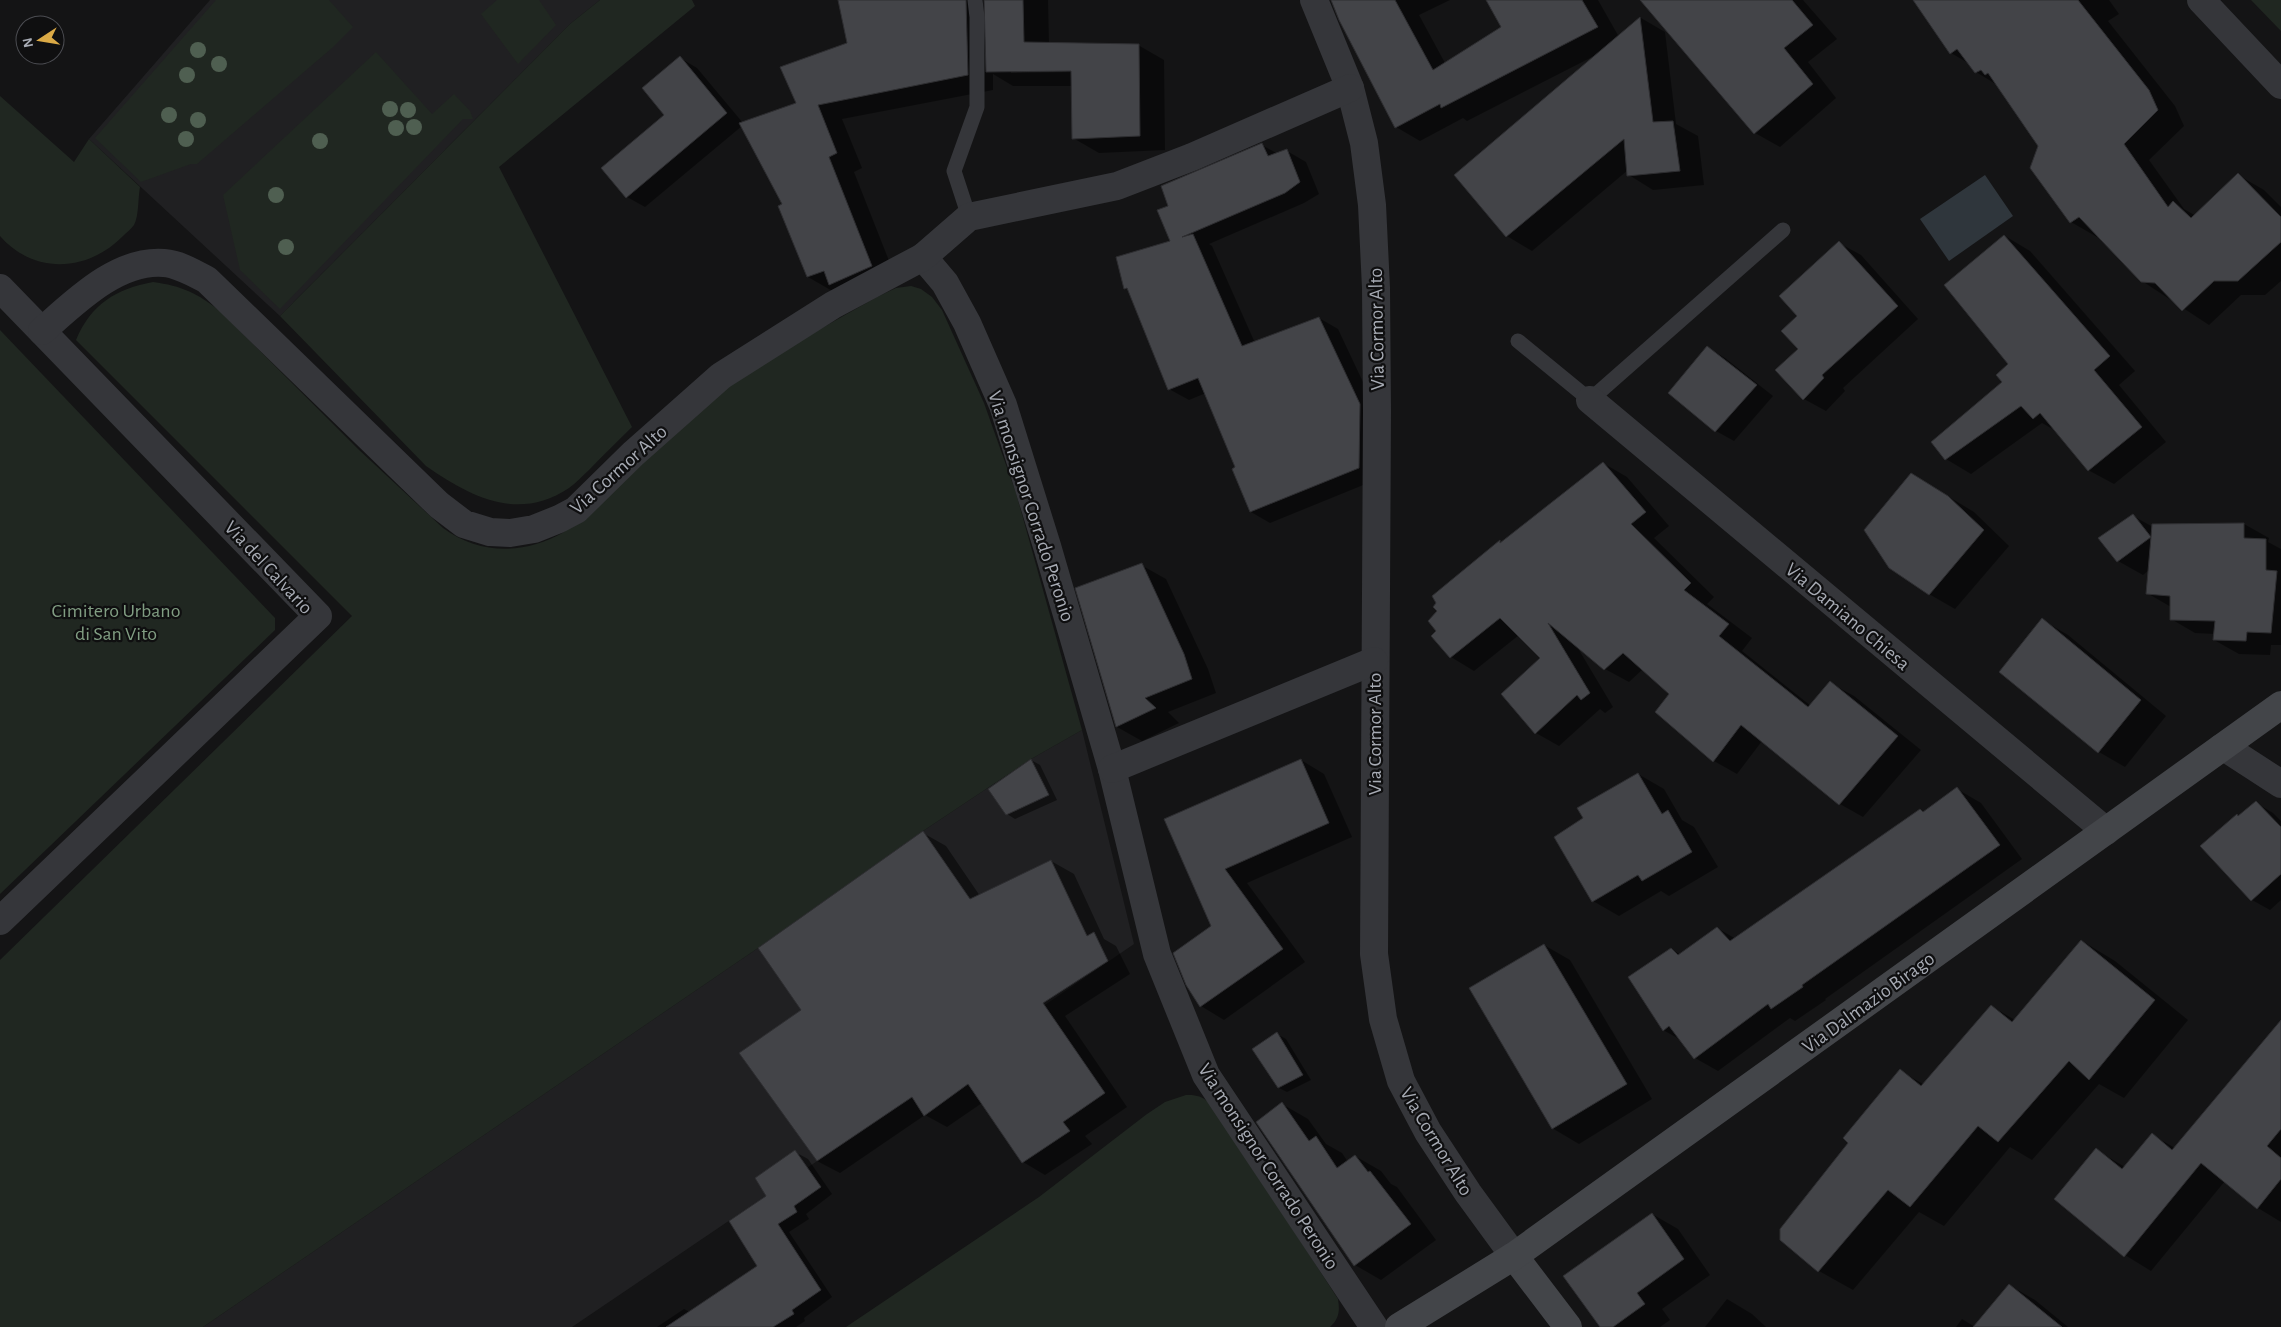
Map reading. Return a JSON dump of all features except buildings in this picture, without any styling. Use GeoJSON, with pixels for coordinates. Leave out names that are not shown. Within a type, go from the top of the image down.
{"type":"FeatureCollection","features":[{"type":"Feature","properties":{"kind":"street","name":"Via Cormor Alto"},"geometry":{"type":"LineString","coordinates":[[1314,0],[1350,88],[1364,143],[1372,205],[1376,288],[1377,411],[1374,661],[1374,954],[1384,1019],[1401,1081],[1428,1132],[1468,1193],[1568,1327]]}},
{"type":"Feature","properties":{"kind":"street"},"geometry":{"type":"LineString","coordinates":[[2201,0],[2281,85]]}},
{"type":"Feature","properties":{"kind":"street","name":"Via Cormor Alto"},"geometry":{"type":"LineString","coordinates":[[42,331],[90,290],[116,275],[143,264],[164,262],[186,268],[207,280],[439,505],[464,524],[490,532],[510,533],[534,529],[576,510],[633,454],[721,376],[833,305],[923,257],[969,217],[1117,186],[1192,157],[1350,88]]}},
{"type":"Feature","properties":{"kind":"street","name":"Via monsignor Corrado Peronio"},"geometry":{"type":"LineString","coordinates":[[923,257],[944,283],[967,323],[1003,405],[1047,546],[1112,769],[1157,954],[1206,1075],[1374,1327]]}},
{"type":"Feature","properties":{"kind":"street","name":"Via del Calvario"},"geometry":{"type":"LineString","coordinates":[[0,288],[318,616],[0,921]]}},
{"type":"Feature","properties":{"kind":"street","name":"Via Damiano Chiesa"},"geometry":{"type":"LineString","coordinates":[[1590,400],[2106,831]]}},
{"type":"Feature","properties":{"kind":"street"},"geometry":{"type":"LineString","coordinates":[[1112,769],[1374,661]]}},
{"type":"Feature","properties":{"kind":"street","name":"Via Dalmazio Birago"},"geometry":{"type":"LineString","coordinates":[[1399,1327],[1514,1256],[2281,705]]}},
{"type":"Feature","properties":{"kind":"street"},"geometry":{"type":"LineString","coordinates":[[2221,748],[2224,747],[2281,784]]}},
{"type":"Feature","properties":{"kind":"lane"},"geometry":{"type":"LineString","coordinates":[[969,217],[954,171],[977,107],[977,17],[975,0]]}},
{"type":"Feature","properties":{"kind":"lane"},"geometry":{"type":"LineString","coordinates":[[1518,341],[1590,400],[1784,230]]}},
{"type":"Feature","properties":{"kind":"shaded area"},"geometry":{"type":"Polygon","coordinates":[[[210,0],[600,0],[570,24],[280,316],[89,139],[210,0]]]}},
{"type":"Feature","properties":{"kind":"shaded area"},"geometry":{"type":"Polygon","coordinates":[[[1985,175],[2013,216],[1949,261],[1920,219],[1985,175]]]}},
{"type":"Feature","properties":{"kind":"shaded area"},"geometry":{"type":"Polygon","coordinates":[[[1082,730],[1134,944],[807,1168],[572,1327],[203,1327],[758,948],[923,831],[1031,759],[1082,730]]]}},
{"type":"Feature","properties":{"kind":"green space"},"geometry":{"type":"Polygon","coordinates":[[[216,0],[329,0],[353,27],[332,48],[197,164],[191,164],[141,182],[95,138],[216,0]]]}},
{"type":"Feature","properties":{"kind":"green space"},"geometry":{"type":"Polygon","coordinates":[[[497,0],[539,0],[556,25],[518,64],[481,14],[497,0]]]}},
{"type":"Feature","properties":{"kind":"green space"},"geometry":{"type":"Polygon","coordinates":[[[600,0],[692,0],[695,6],[499,167],[632,427],[569,488],[550,498],[531,503],[513,504],[495,501],[478,496],[460,487],[426,466],[280,316],[570,24],[600,0]]]}},
{"type":"Feature","properties":{"kind":"green space"},"geometry":{"type":"Polygon","coordinates":[[[2251,0],[2281,0],[2281,31],[2251,0]]]}},
{"type":"Feature","properties":{"kind":"green space"},"geometry":{"type":"Polygon","coordinates":[[[376,52],[432,114],[454,94],[470,111],[473,119],[463,119],[280,309],[240,270],[223,195],[376,52]]]}},
{"type":"Feature","properties":{"kind":"green space"},"geometry":{"type":"Polygon","coordinates":[[[0,96],[74,162],[89,139],[140,187],[138,212],[134,225],[109,248],[94,257],[78,262],[45,263],[29,258],[14,249],[0,236],[0,96]]]}},
{"type":"Feature","properties":{"kind":"green space"},"geometry":{"type":"Polygon","coordinates":[[[153,282],[189,291],[220,311],[358,449],[443,528],[457,537],[472,543],[502,549],[533,545],[549,540],[564,532],[727,387],[783,350],[896,288],[911,286],[921,289],[932,297],[942,310],[984,403],[1016,493],[1082,730],[1031,759],[923,831],[758,948],[203,1327],[0,1327],[0,960],[352,616],[76,340],[89,317],[106,300],[127,289],[153,282]]]}},
{"type":"Feature","properties":{"kind":"green space","name":"Cimitero Urbano di San Vito"},"geometry":{"type":"Polygon","coordinates":[[[0,330],[275,618],[275,630],[0,894],[0,330]]]}},
{"type":"Feature","properties":{"kind":"green space"},"geometry":{"type":"Polygon","coordinates":[[[1186,1095],[1198,1096],[1206,1100],[1220,1117],[1338,1299],[1338,1314],[1330,1327],[846,1327],[1039,1197],[1147,1114],[1165,1102],[1186,1095]]]}}]}
